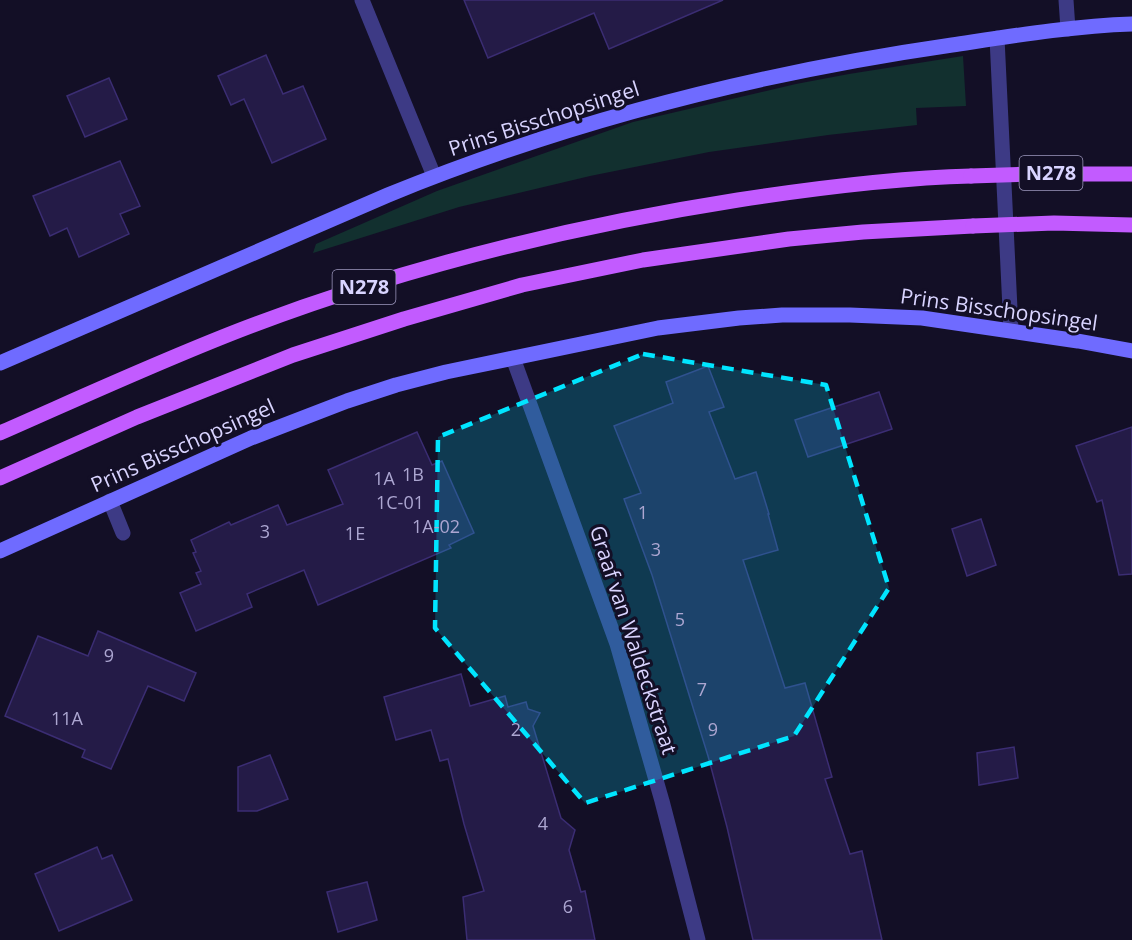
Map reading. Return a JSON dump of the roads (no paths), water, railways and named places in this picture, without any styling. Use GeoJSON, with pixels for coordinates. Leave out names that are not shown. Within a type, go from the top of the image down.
{"type":"FeatureCollection","features":[{"type":"Feature","properties":{"kind":"main road","name":"Prins Bisschopsingel"},"geometry":{"type":"LineString","coordinates":[[0,363],[434,176],[629,112],[847,62],[997,38],[1132,24]]}},
{"type":"Feature","properties":{"kind":"main road","name":"N278"},"geometry":{"type":"LineString","coordinates":[[0,433],[248,327],[358,289],[467,257],[561,234],[678,209],[829,186],[932,177],[1132,174]]}},
{"type":"Feature","properties":{"kind":"main road","name":"Prins Bisschopsingel"},"geometry":{"type":"LineString","coordinates":[[0,478],[137,417],[293,355],[404,319],[522,285],[643,260],[759,243],[852,233],[1054,223],[1132,225]]}},
{"type":"Feature","properties":{"kind":"main road","name":"Prins Bisschopsingel"},"geometry":{"type":"LineString","coordinates":[[0,551],[251,438],[347,401],[446,372],[658,328],[782,315],[922,318],[1011,330],[1132,351]]}},
{"type":"Feature","properties":{"kind":"street"},"geometry":{"type":"LineString","coordinates":[[362,0],[434,176]]}},
{"type":"Feature","properties":{"kind":"street"},"geometry":{"type":"LineString","coordinates":[[1066,0],[1068,29]]}},
{"type":"Feature","properties":{"kind":"street"},"geometry":{"type":"LineString","coordinates":[[997,38],[1011,330]]}},
{"type":"Feature","properties":{"kind":"street","name":"Graaf van Waldeckstraat"},"geometry":{"type":"LineString","coordinates":[[513,358],[617,644],[662,801],[698,940]]}},
{"type":"Feature","properties":{"kind":"street"},"geometry":{"type":"LineString","coordinates":[[110,501],[123,533]]}}]}
